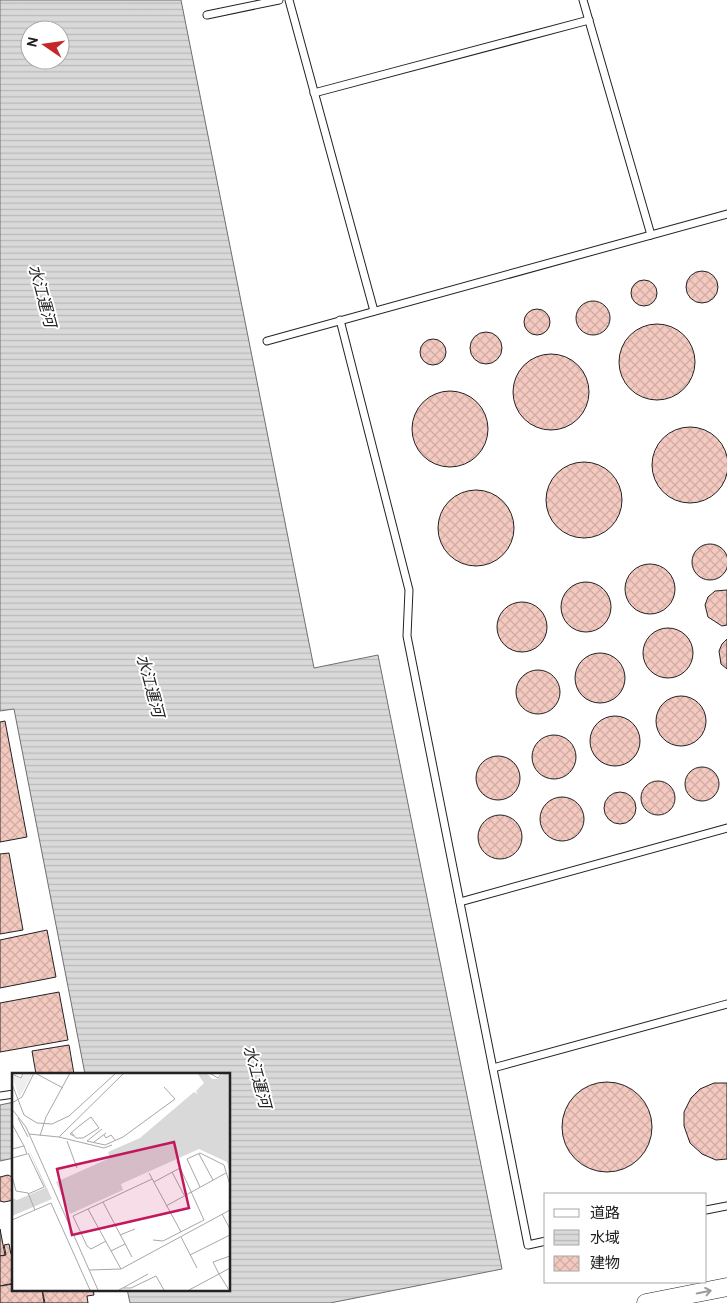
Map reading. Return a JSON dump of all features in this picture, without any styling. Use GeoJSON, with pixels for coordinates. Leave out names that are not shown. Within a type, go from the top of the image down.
{"type":"FeatureCollection","features":[{"type":"Feature","properties":{"kind":"street"},"geometry":{"type":"LineString","coordinates":[[646,1303],[727,1287]]}},
{"type":"Feature","properties":{"kind":"lane"},"geometry":{"type":"LineString","coordinates":[[207,14],[279,0]]}},
{"type":"Feature","properties":{"kind":"lane"},"geometry":{"type":"LineString","coordinates":[[289,0],[374,311]]}},
{"type":"Feature","properties":{"kind":"lane"},"geometry":{"type":"LineString","coordinates":[[583,0],[650,235]]}},
{"type":"Feature","properties":{"kind":"lane"},"geometry":{"type":"LineString","coordinates":[[314,94],[589,20]]}},
{"type":"Feature","properties":{"kind":"lane"},"geometry":{"type":"LineString","coordinates":[[267,341],[727,214]]}},
{"type":"Feature","properties":{"kind":"lane"},"geometry":{"type":"LineString","coordinates":[[340,320],[409,590],[407,636],[528,1244],[544,1241]]}},
{"type":"Feature","properties":{"kind":"lane"},"geometry":{"type":"LineString","coordinates":[[460,902],[727,828]]}},
{"type":"Feature","properties":{"kind":"lane"},"geometry":{"type":"LineString","coordinates":[[493,1068],[727,1004]]}},
{"type":"Feature","properties":{"kind":"lane"},"geometry":{"type":"LineString","coordinates":[[707,1210],[727,1206]]}},
{"type":"Feature","properties":{"kind":"water","name":"水江運河"},"geometry":{"type":"Polygon","coordinates":[[[0,0],[181,0],[314,668],[378,655],[502,1269],[330,1303],[130,1303],[127,1290],[230,1290],[230,1073],[85,1073],[14,709],[0,711],[0,0]]]}},
{"type":"Feature","properties":{"kind":"water"},"geometry":{"type":"Polygon","coordinates":[[[12,1102],[12,1158],[0,1161],[0,1105],[12,1102]]]}},
{"type":"Feature","properties":{"kind":"building"},"geometry":{"type":"Polygon","coordinates":[[[702,271],[714,275],[718,287],[714,299],[702,303],[690,299],[686,287],[690,275],[702,271]]]}},
{"type":"Feature","properties":{"kind":"building"},"geometry":{"type":"Polygon","coordinates":[[[644,280],[653,284],[657,293],[653,302],[644,306],[635,302],[631,293],[635,284],[644,280]]]}},
{"type":"Feature","properties":{"kind":"building"},"geometry":{"type":"Polygon","coordinates":[[[593,301],[605,306],[610,318],[605,330],[593,335],[581,330],[576,318],[581,306],[593,301]]]}},
{"type":"Feature","properties":{"kind":"building"},"geometry":{"type":"Polygon","coordinates":[[[537,309],[546,313],[550,322],[546,331],[537,335],[528,331],[524,322],[528,313],[537,309]]]}},
{"type":"Feature","properties":{"kind":"building"},"geometry":{"type":"Polygon","coordinates":[[[650,324],[664,324],[678,330],[689,341],[695,355],[692,377],[684,389],[664,400],[650,400],[636,394],[625,383],[619,369],[619,355],[625,341],[636,330],[650,324]]]}},
{"type":"Feature","properties":{"kind":"building"},"geometry":{"type":"Polygon","coordinates":[[[486,332],[498,336],[502,348],[498,360],[486,364],[474,360],[470,348],[474,336],[486,332]]]}},
{"type":"Feature","properties":{"kind":"building"},"geometry":{"type":"Polygon","coordinates":[[[433,339],[442,343],[446,352],[442,361],[433,365],[424,361],[420,352],[424,343],[433,339]]]}},
{"type":"Feature","properties":{"kind":"building"},"geometry":{"type":"Polygon","coordinates":[[[544,354],[558,354],[572,360],[583,371],[589,385],[586,407],[578,419],[558,430],[544,430],[530,424],[519,413],[513,399],[513,385],[519,371],[530,360],[544,354]]]}},
{"type":"Feature","properties":{"kind":"building"},"geometry":{"type":"Polygon","coordinates":[[[443,391],[457,391],[471,397],[482,408],[488,422],[485,444],[477,456],[457,467],[443,467],[429,461],[418,450],[412,436],[412,422],[418,408],[429,397],[443,391]]]}},
{"type":"Feature","properties":{"kind":"building"},"geometry":{"type":"Polygon","coordinates":[[[683,427],[697,427],[711,433],[722,444],[728,458],[725,480],[717,492],[697,503],[683,503],[669,497],[658,486],[652,472],[652,458],[658,444],[669,433],[683,427]]]}},
{"type":"Feature","properties":{"kind":"building"},"geometry":{"type":"Polygon","coordinates":[[[577,462],[591,462],[605,468],[616,479],[622,493],[619,515],[611,527],[591,538],[577,538],[563,532],[552,521],[546,507],[546,493],[552,479],[563,468],[577,462]]]}},
{"type":"Feature","properties":{"kind":"building"},"geometry":{"type":"Polygon","coordinates":[[[469,490],[483,490],[497,496],[508,507],[514,521],[511,543],[503,555],[483,566],[469,566],[455,560],[444,549],[438,535],[438,521],[444,507],[455,496],[469,490]]]}},
{"type":"Feature","properties":{"kind":"building"},"geometry":{"type":"Polygon","coordinates":[[[710,544],[723,549],[728,562],[723,575],[710,580],[697,575],[692,562],[697,549],[710,544]]]}},
{"type":"Feature","properties":{"kind":"building"},"geometry":{"type":"Polygon","coordinates":[[[650,564],[659,566],[670,575],[675,589],[673,598],[664,609],[650,614],[641,612],[630,603],[625,589],[627,580],[636,569],[650,564]]]}},
{"type":"Feature","properties":{"kind":"building"},"geometry":{"type":"Polygon","coordinates":[[[586,582],[595,584],[606,593],[611,607],[609,616],[600,627],[586,632],[577,630],[566,621],[561,607],[563,598],[572,587],[586,582]]]}},
{"type":"Feature","properties":{"kind":"building"},"geometry":{"type":"Polygon","coordinates":[[[727,590],[727,625],[722,626],[708,617],[705,605],[708,597],[715,591],[727,590]]]}},
{"type":"Feature","properties":{"kind":"building"},"geometry":{"type":"Polygon","coordinates":[[[522,602],[531,604],[542,613],[547,627],[545,636],[536,647],[522,652],[513,650],[502,641],[497,627],[499,618],[508,607],[522,602]]]}},
{"type":"Feature","properties":{"kind":"building"},"geometry":{"type":"Polygon","coordinates":[[[668,628],[677,630],[688,639],[693,653],[691,662],[682,673],[668,678],[659,676],[648,667],[643,653],[645,644],[654,633],[668,628]]]}},
{"type":"Feature","properties":{"kind":"building"},"geometry":{"type":"Polygon","coordinates":[[[727,639],[727,669],[721,664],[719,651],[727,639]]]}},
{"type":"Feature","properties":{"kind":"building"},"geometry":{"type":"Polygon","coordinates":[[[600,653],[609,655],[620,664],[625,678],[623,687],[614,698],[600,703],[591,701],[580,692],[575,678],[577,669],[586,658],[600,653]]]}},
{"type":"Feature","properties":{"kind":"building"},"geometry":{"type":"Polygon","coordinates":[[[534,670],[542,670],[554,676],[560,692],[554,708],[542,714],[534,714],[522,708],[516,696],[516,688],[522,676],[534,670]]]}},
{"type":"Feature","properties":{"kind":"building"},"geometry":{"type":"Polygon","coordinates":[[[681,696],[690,698],[701,707],[706,721],[704,730],[695,741],[681,746],[672,744],[661,735],[656,721],[658,712],[667,701],[681,696]]]}},
{"type":"Feature","properties":{"kind":"building"},"geometry":{"type":"Polygon","coordinates":[[[615,716],[624,718],[635,727],[640,741],[638,750],[629,761],[615,766],[606,764],[595,755],[590,741],[592,732],[601,721],[615,716]]]}},
{"type":"Feature","properties":{"kind":"building"},"geometry":{"type":"Polygon","coordinates":[[[5,721],[27,837],[0,842],[0,722],[5,721]]]}},
{"type":"Feature","properties":{"kind":"building"},"geometry":{"type":"Polygon","coordinates":[[[550,735],[558,735],[570,741],[576,757],[570,773],[558,779],[550,779],[538,773],[532,761],[532,753],[538,741],[550,735]]]}},
{"type":"Feature","properties":{"kind":"building"},"geometry":{"type":"Polygon","coordinates":[[[494,756],[502,756],[514,762],[520,778],[514,794],[502,800],[494,800],[482,794],[476,782],[476,774],[482,762],[494,756]]]}},
{"type":"Feature","properties":{"kind":"building"},"geometry":{"type":"Polygon","coordinates":[[[702,767],[714,772],[719,784],[714,796],[702,801],[690,796],[685,784],[690,772],[702,767]]]}},
{"type":"Feature","properties":{"kind":"building"},"geometry":{"type":"Polygon","coordinates":[[[658,781],[670,786],[675,798],[670,810],[658,815],[646,810],[641,798],[646,786],[658,781]]]}},
{"type":"Feature","properties":{"kind":"building"},"geometry":{"type":"Polygon","coordinates":[[[620,792],[632,796],[636,808],[632,820],[620,824],[608,820],[604,808],[608,796],[620,792]]]}},
{"type":"Feature","properties":{"kind":"building"},"geometry":{"type":"Polygon","coordinates":[[[558,797],[566,797],[578,803],[584,819],[578,835],[566,841],[558,841],[546,835],[540,823],[540,815],[546,803],[558,797]]]}},
{"type":"Feature","properties":{"kind":"building"},"geometry":{"type":"Polygon","coordinates":[[[496,815],[504,815],[516,821],[522,837],[516,853],[504,859],[496,859],[484,853],[478,841],[478,833],[484,821],[496,815]]]}},
{"type":"Feature","properties":{"kind":"building"},"geometry":{"type":"Polygon","coordinates":[[[9,853],[23,930],[0,934],[0,854],[9,853]]]}},
{"type":"Feature","properties":{"kind":"building"},"geometry":{"type":"Polygon","coordinates":[[[47,930],[56,977],[0,988],[0,940],[47,930]]]}},
{"type":"Feature","properties":{"kind":"building"},"geometry":{"type":"Polygon","coordinates":[[[59,992],[68,1040],[0,1052],[0,1003],[59,992]]]}},
{"type":"Feature","properties":{"kind":"building"},"geometry":{"type":"Polygon","coordinates":[[[69,1045],[74,1073],[36,1073],[32,1051],[69,1045]]]}},
{"type":"Feature","properties":{"kind":"building"},"geometry":{"type":"Polygon","coordinates":[[[607,1082],[624,1085],[639,1095],[649,1110],[652,1127],[649,1144],[639,1159],[624,1169],[607,1172],[590,1169],[575,1159],[565,1144],[562,1127],[565,1110],[575,1095],[590,1085],[607,1082]]]}},
{"type":"Feature","properties":{"kind":"building"},"geometry":{"type":"Polygon","coordinates":[[[714,1083],[727,1083],[727,1159],[716,1160],[702,1154],[690,1143],[684,1126],[684,1112],[691,1098],[700,1089],[714,1083]]]}},
{"type":"Feature","properties":{"kind":"building"},"geometry":{"type":"Polygon","coordinates":[[[8,1175],[12,1177],[12,1200],[0,1201],[0,1177],[8,1175]]]}},
{"type":"Feature","properties":{"kind":"building"},"geometry":{"type":"Polygon","coordinates":[[[0,1229],[5,1255],[0,1256],[0,1229]]]}},
{"type":"Feature","properties":{"kind":"building"},"geometry":{"type":"Polygon","coordinates":[[[9,1244],[12,1254],[12,1283],[0,1286],[0,1256],[6,1255],[4,1245],[9,1244]]]}},
{"type":"Feature","properties":{"kind":"building"},"geometry":{"type":"Polygon","coordinates":[[[12,1284],[12,1290],[42,1290],[44,1303],[0,1303],[0,1286],[12,1284]]]}},
{"type":"Feature","properties":{"kind":"building"},"geometry":{"type":"Polygon","coordinates":[[[42,1290],[93,1290],[94,1295],[87,1296],[88,1303],[45,1303],[42,1290]]]}}]}
